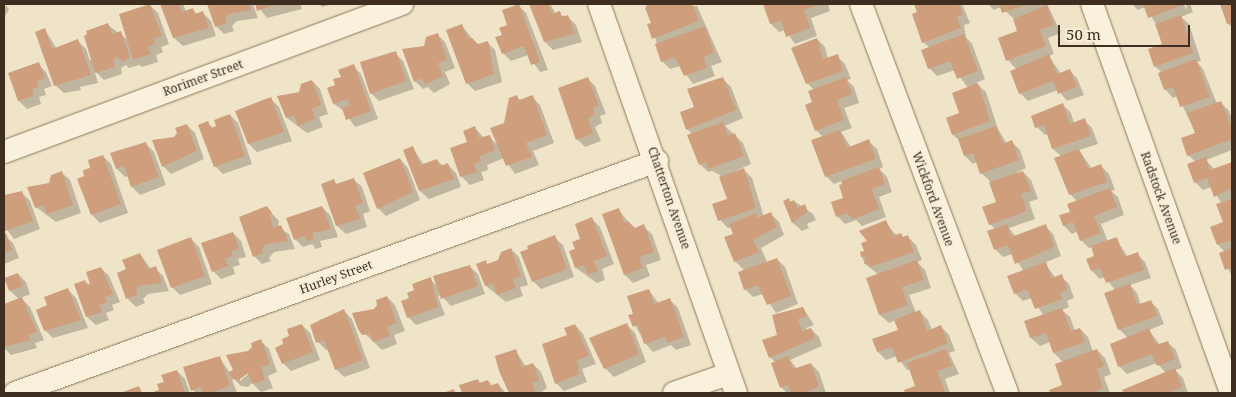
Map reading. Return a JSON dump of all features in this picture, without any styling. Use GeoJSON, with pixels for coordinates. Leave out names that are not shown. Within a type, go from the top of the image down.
{"type":"FeatureCollection","features":[{"type":"Feature","properties":{"kind":"street","name":"Rorimer Street"},"geometry":{"type":"LineString","coordinates":[[4,152],[402,4]]}},
{"type":"Feature","properties":{"kind":"street","name":"Chatterton Avenue"},"geometry":{"type":"LineString","coordinates":[[599,4],[657,162],[732,384]]}},
{"type":"Feature","properties":{"kind":"street","name":"Wickford Avenue"},"geometry":{"type":"LineString","coordinates":[[861,4],[1007,393]]}},
{"type":"Feature","properties":{"kind":"street","name":"Radstock Avenue"},"geometry":{"type":"LineString","coordinates":[[1092,4],[1231,393]]}},
{"type":"Feature","properties":{"kind":"street","name":"Hurley Street"},"geometry":{"type":"LineString","coordinates":[[15,393],[657,162]]}},
{"type":"Feature","properties":{"kind":"street"},"geometry":{"type":"LineString","coordinates":[[674,393],[732,384]]}},
{"type":"Feature","properties":{"kind":"building"},"geometry":{"type":"Polygon","coordinates":[[[150,4],[162,36],[154,39],[155,44],[148,47],[151,54],[133,60],[119,14],[150,4]]]}},
{"type":"Feature","properties":{"kind":"building"},"geometry":{"type":"Polygon","coordinates":[[[160,4],[179,4],[182,12],[193,8],[195,14],[203,11],[209,28],[173,38],[160,4]]]}},
{"type":"Feature","properties":{"kind":"building"},"geometry":{"type":"Polygon","coordinates":[[[207,4],[249,4],[251,10],[229,14],[225,17],[227,23],[215,27],[207,4]]]}},
{"type":"Feature","properties":{"kind":"building"},"geometry":{"type":"Polygon","coordinates":[[[255,4],[276,4],[257,11],[255,4]]]}},
{"type":"Feature","properties":{"kind":"building"},"geometry":{"type":"Polygon","coordinates":[[[519,4],[540,62],[531,65],[524,46],[502,54],[495,37],[502,35],[499,28],[507,25],[502,10],[519,4]]]}},
{"type":"Feature","properties":{"kind":"building"},"geometry":{"type":"Polygon","coordinates":[[[529,4],[548,4],[552,14],[560,11],[562,17],[568,15],[575,34],[544,42],[529,4]]]}},
{"type":"Feature","properties":{"kind":"building"},"geometry":{"type":"Polygon","coordinates":[[[648,4],[692,4],[699,21],[652,39],[647,24],[651,23],[645,8],[648,4]]]}},
{"type":"Feature","properties":{"kind":"building"},"geometry":{"type":"Polygon","coordinates":[[[763,4],[821,4],[804,10],[810,28],[786,37],[781,21],[770,24],[763,4]]]}},
{"type":"Feature","properties":{"kind":"building"},"geometry":{"type":"Polygon","coordinates":[[[914,4],[959,4],[963,15],[957,17],[961,28],[922,43],[912,14],[917,12],[914,4]]]}},
{"type":"Feature","properties":{"kind":"building"},"geometry":{"type":"Polygon","coordinates":[[[999,4],[1028,4],[1002,13],[999,4]]]}},
{"type":"Feature","properties":{"kind":"building"},"geometry":{"type":"Polygon","coordinates":[[[1143,4],[1186,4],[1148,18],[1143,4]]]}},
{"type":"Feature","properties":{"kind":"building"},"geometry":{"type":"Polygon","coordinates":[[[1220,4],[1232,4],[1232,23],[1227,24],[1220,4]]]}},
{"type":"Feature","properties":{"kind":"building"},"geometry":{"type":"Polygon","coordinates":[[[1047,5],[1054,25],[1040,30],[1046,46],[1006,61],[998,38],[1017,31],[1013,19],[1047,5]]]}},
{"type":"Feature","properties":{"kind":"building"},"geometry":{"type":"Polygon","coordinates":[[[1181,15],[1193,53],[1154,67],[1148,49],[1162,44],[1155,24],[1181,15]]]}},
{"type":"Feature","properties":{"kind":"building"},"geometry":{"type":"Polygon","coordinates":[[[108,23],[112,34],[121,31],[130,57],[123,62],[118,57],[113,60],[115,67],[95,73],[84,36],[87,34],[86,31],[108,23]]]}},
{"type":"Feature","properties":{"kind":"building"},"geometry":{"type":"Polygon","coordinates":[[[462,24],[468,39],[472,38],[478,44],[488,41],[494,74],[466,84],[446,30],[462,24]]]}},
{"type":"Feature","properties":{"kind":"building"},"geometry":{"type":"Polygon","coordinates":[[[705,26],[714,53],[704,57],[707,68],[684,76],[675,57],[661,62],[655,44],[705,26]]]}},
{"type":"Feature","properties":{"kind":"building"},"geometry":{"type":"Polygon","coordinates":[[[45,28],[52,49],[78,39],[91,75],[54,86],[35,32],[45,28]]]}},
{"type":"Feature","properties":{"kind":"building"},"geometry":{"type":"Polygon","coordinates":[[[438,33],[447,60],[438,63],[443,76],[425,85],[422,78],[414,82],[402,49],[424,46],[426,37],[438,33]]]}},
{"type":"Feature","properties":{"kind":"building"},"geometry":{"type":"Polygon","coordinates":[[[964,34],[978,71],[957,79],[950,61],[928,69],[921,50],[964,34]]]}},
{"type":"Feature","properties":{"kind":"building"},"geometry":{"type":"Polygon","coordinates":[[[817,38],[823,59],[838,54],[843,71],[806,84],[791,48],[817,38]]]}},
{"type":"Feature","properties":{"kind":"building"},"geometry":{"type":"Polygon","coordinates":[[[396,51],[406,81],[370,94],[360,62],[396,51]]]}},
{"type":"Feature","properties":{"kind":"building"},"geometry":{"type":"Polygon","coordinates":[[[1049,54],[1057,74],[1070,69],[1077,87],[1058,94],[1053,81],[1019,94],[1010,71],[1049,54]]]}},
{"type":"Feature","properties":{"kind":"building"},"geometry":{"type":"Polygon","coordinates":[[[1196,59],[1210,97],[1180,107],[1173,87],[1164,90],[1158,73],[1196,59]]]}},
{"type":"Feature","properties":{"kind":"building"},"geometry":{"type":"Polygon","coordinates":[[[39,62],[45,78],[37,81],[39,87],[32,89],[34,96],[18,101],[8,73],[39,62]]]}},
{"type":"Feature","properties":{"kind":"building"},"geometry":{"type":"Polygon","coordinates":[[[354,64],[371,111],[346,120],[342,108],[350,105],[348,99],[333,104],[327,88],[335,85],[333,79],[341,77],[338,70],[354,64]]]}},
{"type":"Feature","properties":{"kind":"building"},"geometry":{"type":"Polygon","coordinates":[[[588,77],[599,106],[593,108],[595,114],[588,119],[593,133],[576,140],[558,88],[588,77]]]}},
{"type":"Feature","properties":{"kind":"building"},"geometry":{"type":"Polygon","coordinates":[[[723,77],[736,110],[686,130],[680,112],[694,107],[687,89],[723,77]]]}},
{"type":"Feature","properties":{"kind":"building"},"geometry":{"type":"Polygon","coordinates":[[[846,77],[852,94],[837,100],[844,120],[815,131],[805,105],[812,102],[808,91],[846,77]]]}},
{"type":"Feature","properties":{"kind":"building"},"geometry":{"type":"Polygon","coordinates":[[[312,80],[321,105],[312,109],[315,119],[298,126],[294,115],[286,118],[277,96],[299,92],[301,84],[312,80]]]}},
{"type":"Feature","properties":{"kind":"building"},"geometry":{"type":"Polygon","coordinates":[[[978,83],[990,121],[952,135],[946,118],[959,113],[952,93],[978,83]]]}},
{"type":"Feature","properties":{"kind":"building"},"geometry":{"type":"Polygon","coordinates":[[[517,95],[519,100],[533,95],[547,135],[526,143],[532,157],[506,166],[490,128],[504,123],[509,98],[517,95]]]}},
{"type":"Feature","properties":{"kind":"building"},"geometry":{"type":"Polygon","coordinates":[[[271,97],[284,132],[248,144],[235,111],[271,97]]]}},
{"type":"Feature","properties":{"kind":"building"},"geometry":{"type":"Polygon","coordinates":[[[1221,101],[1232,128],[1232,139],[1187,156],[1181,138],[1195,133],[1187,113],[1221,101]]]}},
{"type":"Feature","properties":{"kind":"building"},"geometry":{"type":"Polygon","coordinates":[[[1063,103],[1070,124],[1085,118],[1091,136],[1052,149],[1044,125],[1035,128],[1031,116],[1063,103]]]}},
{"type":"Feature","properties":{"kind":"building"},"geometry":{"type":"Polygon","coordinates":[[[230,114],[245,156],[214,167],[198,125],[208,121],[211,128],[216,126],[214,120],[230,114]]]}},
{"type":"Feature","properties":{"kind":"building"},"geometry":{"type":"Polygon","coordinates":[[[723,122],[728,136],[735,133],[744,156],[708,169],[706,162],[699,165],[687,135],[723,122]]]}},
{"type":"Feature","properties":{"kind":"building"},"geometry":{"type":"Polygon","coordinates":[[[187,124],[197,151],[162,167],[152,140],[174,137],[177,133],[175,128],[187,124]]]}},
{"type":"Feature","properties":{"kind":"building"},"geometry":{"type":"Polygon","coordinates":[[[475,126],[479,138],[490,135],[495,150],[480,156],[481,162],[474,164],[477,172],[460,177],[450,148],[467,142],[463,131],[475,126]]]}},
{"type":"Feature","properties":{"kind":"building"},"geometry":{"type":"Polygon","coordinates":[[[996,126],[1003,144],[1012,140],[1019,160],[980,174],[973,153],[964,156],[958,139],[996,126]]]}},
{"type":"Feature","properties":{"kind":"building"},"geometry":{"type":"Polygon","coordinates":[[[840,130],[847,148],[869,139],[876,159],[825,177],[811,140],[840,130]]]}},
{"type":"Feature","properties":{"kind":"building"},"geometry":{"type":"Polygon","coordinates":[[[146,142],[159,177],[131,187],[124,166],[116,169],[110,153],[146,142]]]}},
{"type":"Feature","properties":{"kind":"building"},"geometry":{"type":"Polygon","coordinates":[[[413,146],[420,165],[437,159],[440,166],[448,163],[454,179],[419,191],[403,150],[413,146]]]}},
{"type":"Feature","properties":{"kind":"building"},"geometry":{"type":"Polygon","coordinates":[[[1079,149],[1088,169],[1101,164],[1107,182],[1069,195],[1054,158],[1079,149]]]}},
{"type":"Feature","properties":{"kind":"building"},"geometry":{"type":"Polygon","coordinates":[[[103,155],[121,204],[91,215],[77,179],[84,176],[83,170],[90,168],[88,160],[103,155]]]}},
{"type":"Feature","properties":{"kind":"building"},"geometry":{"type":"Polygon","coordinates":[[[1206,157],[1210,170],[1232,162],[1232,188],[1214,197],[1207,178],[1194,183],[1187,164],[1206,157]]]}},
{"type":"Feature","properties":{"kind":"building"},"geometry":{"type":"Polygon","coordinates":[[[400,158],[413,192],[377,209],[363,173],[400,158]]]}},
{"type":"Feature","properties":{"kind":"building"},"geometry":{"type":"Polygon","coordinates":[[[879,167],[885,184],[872,189],[879,209],[853,219],[847,213],[836,217],[831,202],[843,198],[839,185],[842,184],[841,181],[879,167]]]}},
{"type":"Feature","properties":{"kind":"building"},"geometry":{"type":"Polygon","coordinates":[[[744,168],[756,208],[718,221],[712,204],[727,199],[719,177],[744,168]]]}},
{"type":"Feature","properties":{"kind":"building"},"geometry":{"type":"Polygon","coordinates":[[[62,171],[73,205],[47,214],[43,205],[35,208],[27,187],[49,183],[51,175],[62,171]]]}},
{"type":"Feature","properties":{"kind":"building"},"geometry":{"type":"Polygon","coordinates":[[[1023,171],[1031,191],[1021,194],[1027,211],[989,225],[982,207],[996,202],[989,182],[1023,171]]]}},
{"type":"Feature","properties":{"kind":"building"},"geometry":{"type":"Polygon","coordinates":[[[354,178],[363,203],[355,206],[360,219],[336,226],[321,184],[334,179],[336,184],[354,178]]]}},
{"type":"Feature","properties":{"kind":"building"},"geometry":{"type":"Polygon","coordinates":[[[1110,188],[1117,207],[1094,216],[1101,233],[1080,241],[1073,222],[1063,226],[1059,215],[1070,212],[1067,204],[1110,188]]]}},
{"type":"Feature","properties":{"kind":"building"},"geometry":{"type":"Polygon","coordinates":[[[22,191],[33,221],[5,231],[4,195],[22,191]]]}},
{"type":"Feature","properties":{"kind":"building"},"geometry":{"type":"Polygon","coordinates":[[[789,198],[790,202],[794,200],[797,208],[805,204],[808,212],[792,223],[783,201],[789,198]]]}},
{"type":"Feature","properties":{"kind":"building"},"geometry":{"type":"Polygon","coordinates":[[[1232,199],[1232,240],[1217,245],[1210,227],[1223,222],[1216,204],[1232,199]]]}},
{"type":"Feature","properties":{"kind":"building"},"geometry":{"type":"Polygon","coordinates":[[[267,206],[272,213],[270,214],[273,228],[281,225],[288,241],[266,244],[262,249],[263,253],[253,257],[239,217],[267,206]]]}},
{"type":"Feature","properties":{"kind":"building"},"geometry":{"type":"Polygon","coordinates":[[[322,206],[331,229],[312,233],[314,239],[307,241],[305,236],[294,240],[286,218],[322,206]]]}},
{"type":"Feature","properties":{"kind":"building"},"geometry":{"type":"Polygon","coordinates":[[[619,208],[624,223],[628,221],[635,228],[644,224],[654,252],[639,257],[643,268],[624,275],[602,214],[619,208]]]}},
{"type":"Feature","properties":{"kind":"building"},"geometry":{"type":"Polygon","coordinates":[[[771,212],[777,227],[753,240],[759,252],[734,262],[724,237],[733,234],[729,224],[756,213],[757,218],[771,212]]]}},
{"type":"Feature","properties":{"kind":"building"},"geometry":{"type":"Polygon","coordinates":[[[592,217],[607,256],[594,261],[598,271],[588,275],[584,265],[575,268],[569,251],[575,249],[572,242],[580,239],[575,224],[592,217]]]}},
{"type":"Feature","properties":{"kind":"building"},"geometry":{"type":"Polygon","coordinates":[[[886,220],[895,239],[895,235],[901,233],[903,237],[908,235],[914,252],[870,267],[868,263],[864,264],[866,256],[861,257],[860,252],[864,251],[861,243],[867,241],[859,231],[886,220]]]}},
{"type":"Feature","properties":{"kind":"building"},"geometry":{"type":"Polygon","coordinates":[[[1007,224],[1011,237],[1046,224],[1054,247],[1015,264],[1008,245],[994,250],[987,231],[1007,224]]]}},
{"type":"Feature","properties":{"kind":"building"},"geometry":{"type":"Polygon","coordinates":[[[233,232],[239,249],[231,251],[233,256],[225,259],[228,266],[212,272],[201,243],[233,232]]]}},
{"type":"Feature","properties":{"kind":"building"},"geometry":{"type":"Polygon","coordinates":[[[6,233],[12,250],[4,253],[4,234],[6,233]]]}},
{"type":"Feature","properties":{"kind":"building"},"geometry":{"type":"Polygon","coordinates":[[[555,235],[567,269],[532,282],[520,252],[528,249],[527,246],[555,235]]]}},
{"type":"Feature","properties":{"kind":"building"},"geometry":{"type":"Polygon","coordinates":[[[191,237],[205,276],[171,288],[157,250],[191,237]]]}},
{"type":"Feature","properties":{"kind":"building"},"geometry":{"type":"Polygon","coordinates":[[[1117,237],[1124,257],[1138,252],[1144,270],[1106,283],[1100,268],[1091,271],[1086,259],[1094,256],[1091,246],[1117,237]]]}},
{"type":"Feature","properties":{"kind":"building"},"geometry":{"type":"Polygon","coordinates":[[[511,248],[521,277],[513,279],[516,288],[497,295],[493,283],[485,286],[476,264],[486,260],[487,264],[498,260],[501,252],[511,248]]]}},
{"type":"Feature","properties":{"kind":"building"},"geometry":{"type":"Polygon","coordinates":[[[1232,248],[1232,268],[1225,270],[1219,253],[1232,248]]]}},
{"type":"Feature","properties":{"kind":"building"},"geometry":{"type":"Polygon","coordinates":[[[140,253],[148,269],[156,266],[162,283],[139,286],[136,290],[138,295],[126,299],[117,273],[126,269],[122,260],[140,253]]]}},
{"type":"Feature","properties":{"kind":"building"},"geometry":{"type":"Polygon","coordinates":[[[777,258],[791,296],[767,305],[758,285],[744,290],[738,272],[777,258]]]}},
{"type":"Feature","properties":{"kind":"building"},"geometry":{"type":"Polygon","coordinates":[[[917,260],[924,280],[902,287],[908,305],[879,315],[866,278],[917,260]]]}},
{"type":"Feature","properties":{"kind":"building"},"geometry":{"type":"Polygon","coordinates":[[[1046,262],[1052,278],[1062,274],[1067,290],[1060,292],[1062,299],[1035,309],[1027,289],[1014,294],[1007,276],[1046,262]]]}},
{"type":"Feature","properties":{"kind":"building"},"geometry":{"type":"Polygon","coordinates":[[[470,265],[478,286],[441,299],[433,276],[470,265]]]}},
{"type":"Feature","properties":{"kind":"building"},"geometry":{"type":"Polygon","coordinates":[[[101,267],[113,294],[105,297],[107,302],[99,305],[102,312],[86,317],[74,284],[85,280],[87,285],[90,284],[86,272],[101,267]]]}},
{"type":"Feature","properties":{"kind":"building"},"geometry":{"type":"Polygon","coordinates":[[[18,273],[23,286],[9,291],[4,278],[18,273]]]}},
{"type":"Feature","properties":{"kind":"building"},"geometry":{"type":"Polygon","coordinates":[[[431,277],[438,307],[407,318],[401,301],[409,298],[407,293],[414,290],[412,284],[431,277]]]}},
{"type":"Feature","properties":{"kind":"building"},"geometry":{"type":"Polygon","coordinates":[[[1130,284],[1137,305],[1151,300],[1157,316],[1118,330],[1104,293],[1130,284]]]}},
{"type":"Feature","properties":{"kind":"building"},"geometry":{"type":"Polygon","coordinates":[[[68,288],[81,320],[44,331],[36,310],[47,305],[44,297],[68,288]]]}},
{"type":"Feature","properties":{"kind":"building"},"geometry":{"type":"Polygon","coordinates":[[[649,289],[654,304],[670,298],[684,337],[667,343],[665,337],[644,344],[638,325],[633,327],[628,315],[633,314],[627,296],[649,289]]]}},
{"type":"Feature","properties":{"kind":"building"},"geometry":{"type":"Polygon","coordinates":[[[387,296],[397,323],[387,327],[390,336],[373,342],[369,334],[362,335],[352,313],[374,309],[377,305],[376,300],[387,296]]]}},
{"type":"Feature","properties":{"kind":"building"},"geometry":{"type":"Polygon","coordinates":[[[22,297],[37,332],[28,335],[30,340],[4,347],[4,304],[22,297]]]}},
{"type":"Feature","properties":{"kind":"building"},"geometry":{"type":"Polygon","coordinates":[[[803,307],[807,316],[798,319],[802,331],[811,328],[815,338],[769,358],[762,340],[777,335],[772,315],[803,307]]]}},
{"type":"Feature","properties":{"kind":"building"},"geometry":{"type":"Polygon","coordinates":[[[1062,308],[1071,331],[1080,328],[1085,342],[1053,353],[1046,333],[1030,338],[1024,321],[1062,308]]]}},
{"type":"Feature","properties":{"kind":"building"},"geometry":{"type":"Polygon","coordinates":[[[344,309],[363,360],[335,370],[324,340],[316,343],[310,325],[344,309]]]}},
{"type":"Feature","properties":{"kind":"building"},"geometry":{"type":"Polygon","coordinates":[[[920,310],[927,331],[941,325],[948,343],[898,363],[892,347],[877,352],[872,339],[898,330],[894,320],[920,310]]]}},
{"type":"Feature","properties":{"kind":"building"},"geometry":{"type":"Polygon","coordinates":[[[627,323],[639,354],[604,369],[589,338],[627,323]]]}},
{"type":"Feature","properties":{"kind":"building"},"geometry":{"type":"Polygon","coordinates":[[[302,324],[313,352],[282,364],[275,348],[283,344],[282,339],[289,336],[287,329],[302,324]]]}},
{"type":"Feature","properties":{"kind":"building"},"geometry":{"type":"Polygon","coordinates":[[[575,324],[589,356],[574,361],[578,362],[579,374],[555,384],[542,344],[567,335],[564,328],[575,324]]]}},
{"type":"Feature","properties":{"kind":"building"},"geometry":{"type":"Polygon","coordinates":[[[1149,328],[1156,345],[1168,341],[1175,359],[1157,366],[1152,354],[1118,367],[1110,344],[1149,328]]]}},
{"type":"Feature","properties":{"kind":"building"},"geometry":{"type":"Polygon","coordinates":[[[261,339],[270,364],[261,367],[265,380],[252,384],[248,373],[239,380],[232,379],[229,372],[233,370],[226,355],[248,351],[252,347],[251,343],[261,339]]]}},
{"type":"Feature","properties":{"kind":"building"},"geometry":{"type":"Polygon","coordinates":[[[516,349],[522,367],[533,363],[539,380],[532,383],[536,393],[509,393],[499,371],[495,356],[516,349]]]}},
{"type":"Feature","properties":{"kind":"building"},"geometry":{"type":"Polygon","coordinates":[[[946,349],[952,366],[937,371],[945,392],[905,393],[904,390],[915,386],[907,363],[946,349]]]}},
{"type":"Feature","properties":{"kind":"building"},"geometry":{"type":"Polygon","coordinates":[[[1097,349],[1104,366],[1097,369],[1103,388],[1093,393],[1050,393],[1049,390],[1062,385],[1055,364],[1097,349]]]}},
{"type":"Feature","properties":{"kind":"building"},"geometry":{"type":"Polygon","coordinates":[[[220,356],[230,386],[210,393],[203,393],[201,387],[191,391],[183,367],[220,356]]]}},
{"type":"Feature","properties":{"kind":"building"},"geometry":{"type":"Polygon","coordinates":[[[788,356],[793,369],[811,363],[819,386],[806,393],[791,393],[788,385],[780,388],[771,363],[788,356]]]}},
{"type":"Feature","properties":{"kind":"building"},"geometry":{"type":"Polygon","coordinates":[[[1175,368],[1182,387],[1169,393],[1124,393],[1122,390],[1175,368]]]}},
{"type":"Feature","properties":{"kind":"building"},"geometry":{"type":"Polygon","coordinates":[[[177,370],[185,393],[150,393],[159,390],[157,384],[164,382],[161,375],[177,370]]]}},
{"type":"Feature","properties":{"kind":"building"},"geometry":{"type":"Polygon","coordinates":[[[478,379],[479,383],[488,380],[490,386],[498,383],[502,393],[462,393],[459,385],[478,379]]]}},
{"type":"Feature","properties":{"kind":"building"},"geometry":{"type":"Polygon","coordinates":[[[139,386],[142,393],[120,393],[139,386]]]}},
{"type":"Feature","properties":{"kind":"building"},"geometry":{"type":"Polygon","coordinates":[[[454,389],[455,393],[443,393],[454,389]]]}}]}
